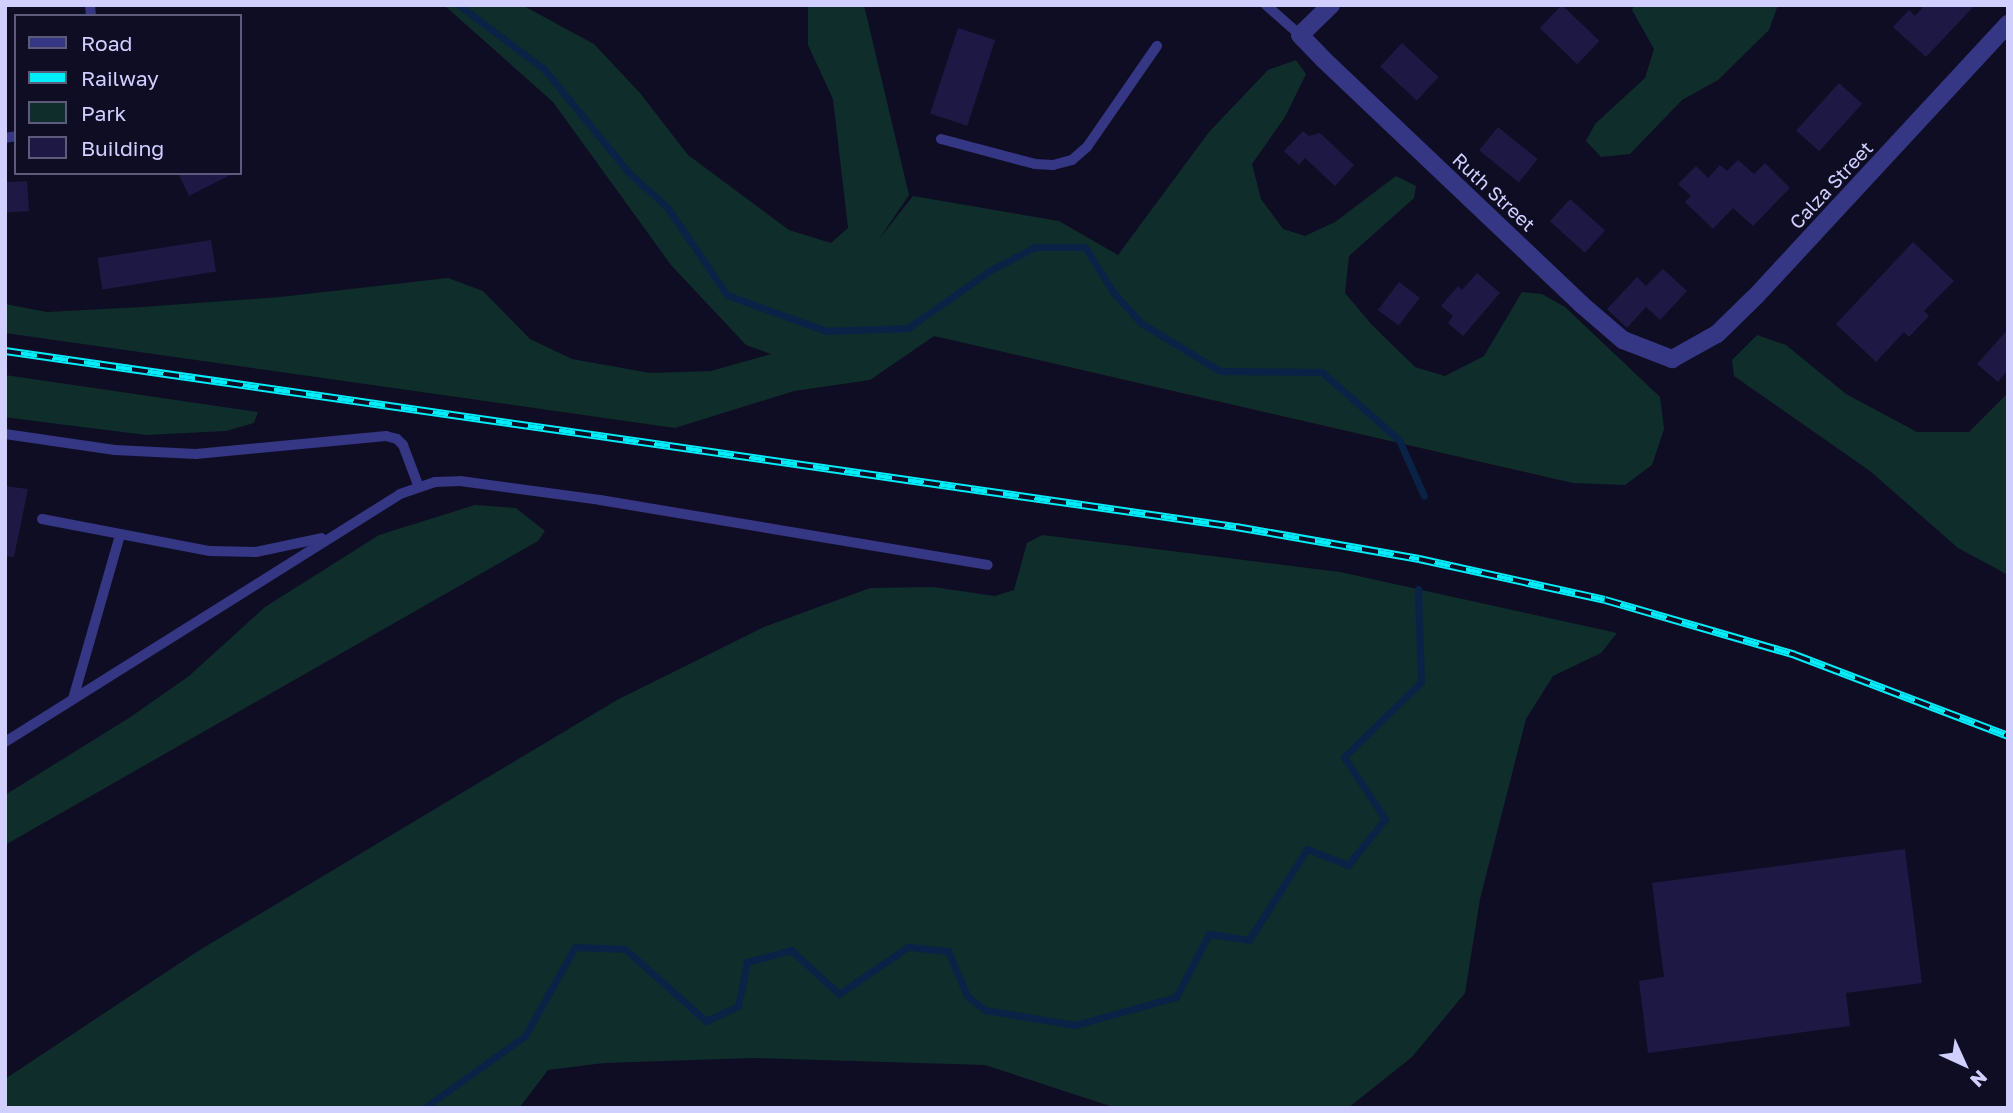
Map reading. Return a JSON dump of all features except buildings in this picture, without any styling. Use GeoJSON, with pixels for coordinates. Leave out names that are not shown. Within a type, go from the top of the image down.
{"type":"FeatureCollection","features":[{"type":"Feature","properties":{"kind":"street"},"geometry":{"type":"LineString","coordinates":[[1300,35],[1331,5]]}},
{"type":"Feature","properties":{"kind":"street","name":"Calza Street"},"geometry":{"type":"LineString","coordinates":[[1672,359],[1717,334],[1756,296],[2008,24]]}},
{"type":"Feature","properties":{"kind":"street","name":"Ruth Street"},"geometry":{"type":"LineString","coordinates":[[1300,35],[1581,304],[1623,340],[1672,359]]}},
{"type":"Feature","properties":{"kind":"lane"},"geometry":{"type":"LineString","coordinates":[[1266,5],[1300,35]]}},
{"type":"Feature","properties":{"kind":"lane"},"geometry":{"type":"LineString","coordinates":[[942,139],[1035,164],[1054,165],[1072,160],[1087,147],[1157,46]]}},
{"type":"Feature","properties":{"kind":"lane"},"geometry":{"type":"LineString","coordinates":[[5,434],[115,450],[196,454],[386,436],[397,439],[402,445],[418,485]]}},
{"type":"Feature","properties":{"kind":"lane"},"geometry":{"type":"LineString","coordinates":[[5,742],[332,536],[418,485],[460,481],[532,490],[988,565]]}},
{"type":"Feature","properties":{"kind":"lane"},"geometry":{"type":"LineString","coordinates":[[42,519],[210,551],[256,552],[332,536]]}},
{"type":"Feature","properties":{"kind":"lane"},"geometry":{"type":"LineString","coordinates":[[73,699],[121,535]]}},
{"type":"Feature","properties":{"kind":"green space"},"geometry":{"type":"Polygon","coordinates":[[[444,5],[522,5],[594,44],[640,93],[688,155],[789,230],[831,243],[848,228],[833,99],[808,45],[808,5],[864,5],[909,195],[879,239],[913,196],[1059,221],[1118,255],[1209,132],[1268,70],[1296,60],[1306,74],[1285,117],[1252,164],[1261,199],[1283,229],[1305,236],[1335,222],[1396,176],[1416,186],[1414,198],[1349,256],[1345,293],[1372,325],[1415,367],[1445,376],[1484,356],[1522,292],[1542,294],[1565,307],[1660,397],[1664,429],[1652,465],[1625,485],[1573,483],[934,336],[870,380],[794,391],[675,428],[5,333],[5,304],[47,312],[142,307],[280,297],[448,278],[483,291],[530,339],[572,359],[650,373],[711,371],[771,354],[746,345],[671,265],[553,102],[444,5]]]}},
{"type":"Feature","properties":{"kind":"green space"},"geometry":{"type":"Polygon","coordinates":[[[1634,5],[1778,5],[1769,30],[1718,80],[1682,100],[1630,154],[1601,157],[1586,141],[1595,124],[1645,78],[1654,49],[1632,10],[1634,5]]]}},
{"type":"Feature","properties":{"kind":"green space"},"geometry":{"type":"Polygon","coordinates":[[[1757,335],[1786,345],[1846,394],[1917,432],[1969,432],[2008,393],[2008,575],[1958,548],[1870,471],[1734,376],[1732,360],[1757,335]]]}},
{"type":"Feature","properties":{"kind":"green space"},"geometry":{"type":"Polygon","coordinates":[[[5,375],[258,412],[254,423],[226,431],[146,435],[5,417],[5,375]]]}},
{"type":"Feature","properties":{"kind":"green space"},"geometry":{"type":"Polygon","coordinates":[[[475,505],[516,508],[545,531],[538,541],[5,845],[5,795],[129,718],[189,676],[265,607],[379,535],[475,505]]]}},
{"type":"Feature","properties":{"kind":"green space"},"geometry":{"type":"Polygon","coordinates":[[[1042,535],[1340,572],[1617,633],[1601,653],[1553,676],[1526,719],[1480,899],[1465,993],[1412,1057],[1348,1108],[1116,1108],[985,1065],[754,1058],[604,1063],[548,1070],[519,1108],[5,1108],[5,1079],[198,951],[617,700],[764,627],[870,588],[933,587],[995,596],[1014,590],[1027,543],[1042,535]]]}},
{"type":"Feature","properties":{"kind":"waterway"},"geometry":{"type":"LineString","coordinates":[[459,5],[544,69],[629,173],[667,207],[727,295],[826,331],[908,328],[989,271],[1035,247],[1085,247],[1113,292],[1141,323],[1220,371],[1322,372],[1399,440],[1424,496]]}},
{"type":"Feature","properties":{"kind":"waterway"},"geometry":{"type":"LineString","coordinates":[[424,1108],[525,1036],[575,947],[625,949],[706,1021],[738,1006],[747,962],[791,950],[839,994],[908,947],[948,951],[967,996],[985,1010],[1075,1025],[1176,997],[1209,934],[1249,940],[1307,849],[1348,865],[1385,819],[1344,757],[1421,682],[1418,589]]}},
{"type":"Feature","properties":{"kind":"railway"},"geometry":{"type":"LineString","coordinates":[[5,351],[1236,527],[1419,559],[1605,600],[1795,655],[2008,736]]}}]}
